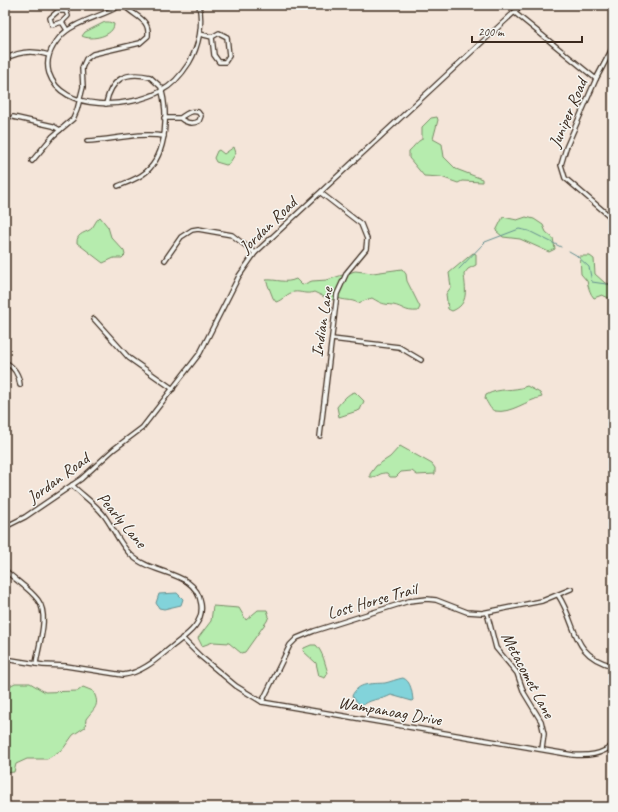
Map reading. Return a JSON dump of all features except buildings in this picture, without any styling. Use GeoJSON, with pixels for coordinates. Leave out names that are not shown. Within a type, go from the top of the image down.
{"type":"FeatureCollection","features":[{"type":"Feature","properties":{"kind":"street"},"geometry":{"type":"LineString","coordinates":[[32,161],[60,130],[73,119],[79,100],[83,87],[82,68],[86,59],[93,54],[140,43],[148,36],[149,28],[145,21],[130,13],[122,5],[106,14],[67,30],[52,47],[49,55],[49,70],[55,86],[64,93],[79,100],[106,104],[134,101],[162,91],[183,71],[194,54],[200,34],[201,24],[199,5]]}},
{"type":"Feature","properties":{"kind":"street","name":"Jordan Road"},"geometry":{"type":"LineString","coordinates":[[5,527],[25,517],[72,485],[138,431],[156,412],[207,342],[239,276],[255,253],[321,193],[367,147],[522,5]]}},
{"type":"Feature","properties":{"kind":"street"},"geometry":{"type":"LineString","coordinates":[[58,11],[66,11],[68,14],[67,18],[62,22],[52,25],[50,18],[58,11]]}},
{"type":"Feature","properties":{"kind":"street"},"geometry":{"type":"LineString","coordinates":[[514,13],[596,79]]}},
{"type":"Feature","properties":{"kind":"street"},"geometry":{"type":"LineString","coordinates":[[62,22],[67,30]]}},
{"type":"Feature","properties":{"kind":"street"},"geometry":{"type":"LineString","coordinates":[[200,34],[212,37],[219,33],[227,37],[229,56],[225,62],[219,62],[214,55],[212,37]]}},
{"type":"Feature","properties":{"kind":"street","name":"Juniper Road"},"geometry":{"type":"LineString","coordinates":[[613,47],[596,79],[566,148],[561,165],[566,178],[613,219]]}},
{"type":"Feature","properties":{"kind":"street"},"geometry":{"type":"LineString","coordinates":[[5,59],[20,53],[31,52],[49,55]]}},
{"type":"Feature","properties":{"kind":"street"},"geometry":{"type":"LineString","coordinates":[[106,104],[110,90],[119,79],[125,76],[152,78],[158,83],[162,91],[164,136],[158,156],[148,170],[118,186]]}},
{"type":"Feature","properties":{"kind":"street"},"geometry":{"type":"LineString","coordinates":[[164,118],[180,118],[191,111],[197,112],[201,116],[199,121],[193,123],[186,123],[180,118]]}},
{"type":"Feature","properties":{"kind":"street"},"geometry":{"type":"LineString","coordinates":[[13,117],[53,126],[60,130]]}},
{"type":"Feature","properties":{"kind":"street"},"geometry":{"type":"LineString","coordinates":[[87,141],[105,140],[138,134],[164,136]]}},
{"type":"Feature","properties":{"kind":"street","name":"Indian Lane"},"geometry":{"type":"LineString","coordinates":[[320,436],[337,294],[339,286],[347,272],[366,249],[367,240],[362,224],[321,193]]}},
{"type":"Feature","properties":{"kind":"street"},"geometry":{"type":"LineString","coordinates":[[165,260],[181,237],[192,230],[198,229],[232,235],[255,253]]}},
{"type":"Feature","properties":{"kind":"street"},"geometry":{"type":"LineString","coordinates":[[94,319],[129,358],[173,389]]}},
{"type":"Feature","properties":{"kind":"street"},"geometry":{"type":"LineString","coordinates":[[332,339],[399,347],[421,360]]}},
{"type":"Feature","properties":{"kind":"street"},"geometry":{"type":"LineString","coordinates":[[5,362],[13,367],[17,373],[20,385]]}},
{"type":"Feature","properties":{"kind":"street","name":"Pearly Lane"},"geometry":{"type":"LineString","coordinates":[[36,664],[66,666],[123,675],[131,674],[146,666],[194,629],[201,613],[200,599],[194,588],[184,579],[148,567],[134,558],[122,544],[104,514],[72,485]]}},
{"type":"Feature","properties":{"kind":"street"},"geometry":{"type":"LineString","coordinates":[[5,570],[34,596],[42,607],[42,621],[36,664],[5,659]]}},
{"type":"Feature","properties":{"kind":"street","name":"Lost Horse Trail"},"geometry":{"type":"LineString","coordinates":[[262,702],[290,645],[297,638],[314,631],[409,602],[427,599],[444,602],[467,612],[487,613],[542,601],[571,589]]}},
{"type":"Feature","properties":{"kind":"street"},"geometry":{"type":"LineString","coordinates":[[558,595],[564,604],[583,649],[589,656],[613,666]]}},
{"type":"Feature","properties":{"kind":"street","name":"Metacomet Lane"},"geometry":{"type":"LineString","coordinates":[[487,613],[490,632],[496,648],[517,673],[524,693],[541,721],[544,734],[542,749]]}},
{"type":"Feature","properties":{"kind":"street","name":"Wampanoag Drive"},"geometry":{"type":"LineString","coordinates":[[182,638],[200,656],[236,686],[262,702],[542,749],[551,752],[587,756],[600,752],[613,745]]}},
{"type":"Feature","properties":{"kind":"green space"},"geometry":{"type":"Polygon","coordinates":[[[105,22],[114,24],[110,32],[96,38],[82,36],[85,32],[105,22]]]}},
{"type":"Feature","properties":{"kind":"green space"},"geometry":{"type":"Polygon","coordinates":[[[437,117],[438,120],[433,139],[442,144],[444,157],[456,169],[482,179],[482,182],[462,181],[458,183],[441,177],[424,176],[409,158],[409,151],[422,139],[422,127],[431,118],[437,117]]]}},
{"type":"Feature","properties":{"kind":"green space"},"geometry":{"type":"Polygon","coordinates":[[[234,147],[236,153],[229,164],[226,165],[216,162],[214,158],[217,151],[219,150],[224,154],[234,147]]]}},
{"type":"Feature","properties":{"kind":"green space"},"geometry":{"type":"Polygon","coordinates":[[[100,217],[108,227],[111,237],[124,251],[125,255],[122,258],[114,258],[103,263],[77,243],[78,237],[90,230],[100,217]]]}},
{"type":"Feature","properties":{"kind":"green space"},"geometry":{"type":"Polygon","coordinates":[[[503,217],[517,220],[526,217],[534,219],[543,225],[546,232],[553,238],[555,249],[549,252],[520,239],[503,237],[496,231],[503,217]]]}},
{"type":"Feature","properties":{"kind":"green space"},"geometry":{"type":"Polygon","coordinates":[[[473,253],[476,254],[476,265],[468,269],[464,274],[464,300],[458,308],[452,311],[448,309],[446,294],[451,287],[449,273],[473,253]]]}},
{"type":"Feature","properties":{"kind":"green space"},"geometry":{"type":"Polygon","coordinates":[[[580,256],[590,256],[594,259],[595,274],[605,283],[613,284],[613,298],[602,295],[594,298],[589,290],[587,281],[581,274],[580,256]]]}},
{"type":"Feature","properties":{"kind":"green space"},"geometry":{"type":"Polygon","coordinates":[[[402,269],[406,274],[407,281],[420,307],[418,311],[410,311],[397,306],[382,303],[372,298],[358,303],[338,298],[331,300],[314,292],[292,293],[276,302],[266,280],[285,281],[296,279],[302,285],[312,281],[327,280],[355,271],[373,273],[402,269]]]}},
{"type":"Feature","properties":{"kind":"green space"},"geometry":{"type":"Polygon","coordinates":[[[527,386],[540,393],[542,397],[513,409],[501,411],[495,411],[492,409],[485,399],[486,395],[496,391],[517,389],[527,386]]]}},
{"type":"Feature","properties":{"kind":"green space"},"geometry":{"type":"Polygon","coordinates":[[[355,392],[364,401],[360,410],[339,417],[337,407],[347,396],[355,392]]]}},
{"type":"Feature","properties":{"kind":"green space"},"geometry":{"type":"Polygon","coordinates":[[[400,446],[432,464],[435,468],[435,474],[417,475],[412,471],[401,472],[396,477],[390,477],[387,473],[385,473],[375,477],[370,477],[370,474],[376,466],[390,457],[400,446]]]}},
{"type":"Feature","properties":{"kind":"green space"},"geometry":{"type":"Polygon","coordinates":[[[213,606],[239,608],[246,620],[258,610],[267,610],[269,616],[245,652],[241,653],[229,643],[213,642],[202,646],[198,638],[211,621],[213,606]]]}},
{"type":"Feature","properties":{"kind":"green space"},"geometry":{"type":"Polygon","coordinates":[[[311,645],[316,645],[322,655],[328,673],[325,678],[319,676],[316,663],[303,651],[304,648],[311,645]]]}},
{"type":"Feature","properties":{"kind":"green space"},"geometry":{"type":"Polygon","coordinates":[[[15,683],[30,683],[45,692],[78,691],[83,687],[93,691],[96,706],[86,719],[85,727],[73,735],[63,749],[47,759],[27,759],[16,764],[14,772],[5,773],[5,686],[6,688],[15,683]]]}},
{"type":"Feature","properties":{"kind":"water"},"geometry":{"type":"Polygon","coordinates":[[[177,593],[183,599],[181,605],[164,609],[159,608],[156,603],[159,594],[177,593]]]}},
{"type":"Feature","properties":{"kind":"water"},"geometry":{"type":"Polygon","coordinates":[[[403,678],[406,679],[411,687],[412,701],[391,695],[363,705],[358,703],[352,696],[358,688],[362,686],[385,683],[403,678]]]}},
{"type":"Feature","properties":{"kind":"waterway"},"geometry":{"type":"LineString","coordinates":[[459,269],[485,242],[519,229],[529,231],[561,247]]}},
{"type":"Feature","properties":{"kind":"waterway"},"geometry":{"type":"LineString","coordinates":[[569,251],[576,255],[589,267],[592,282],[613,285]]}}]}
